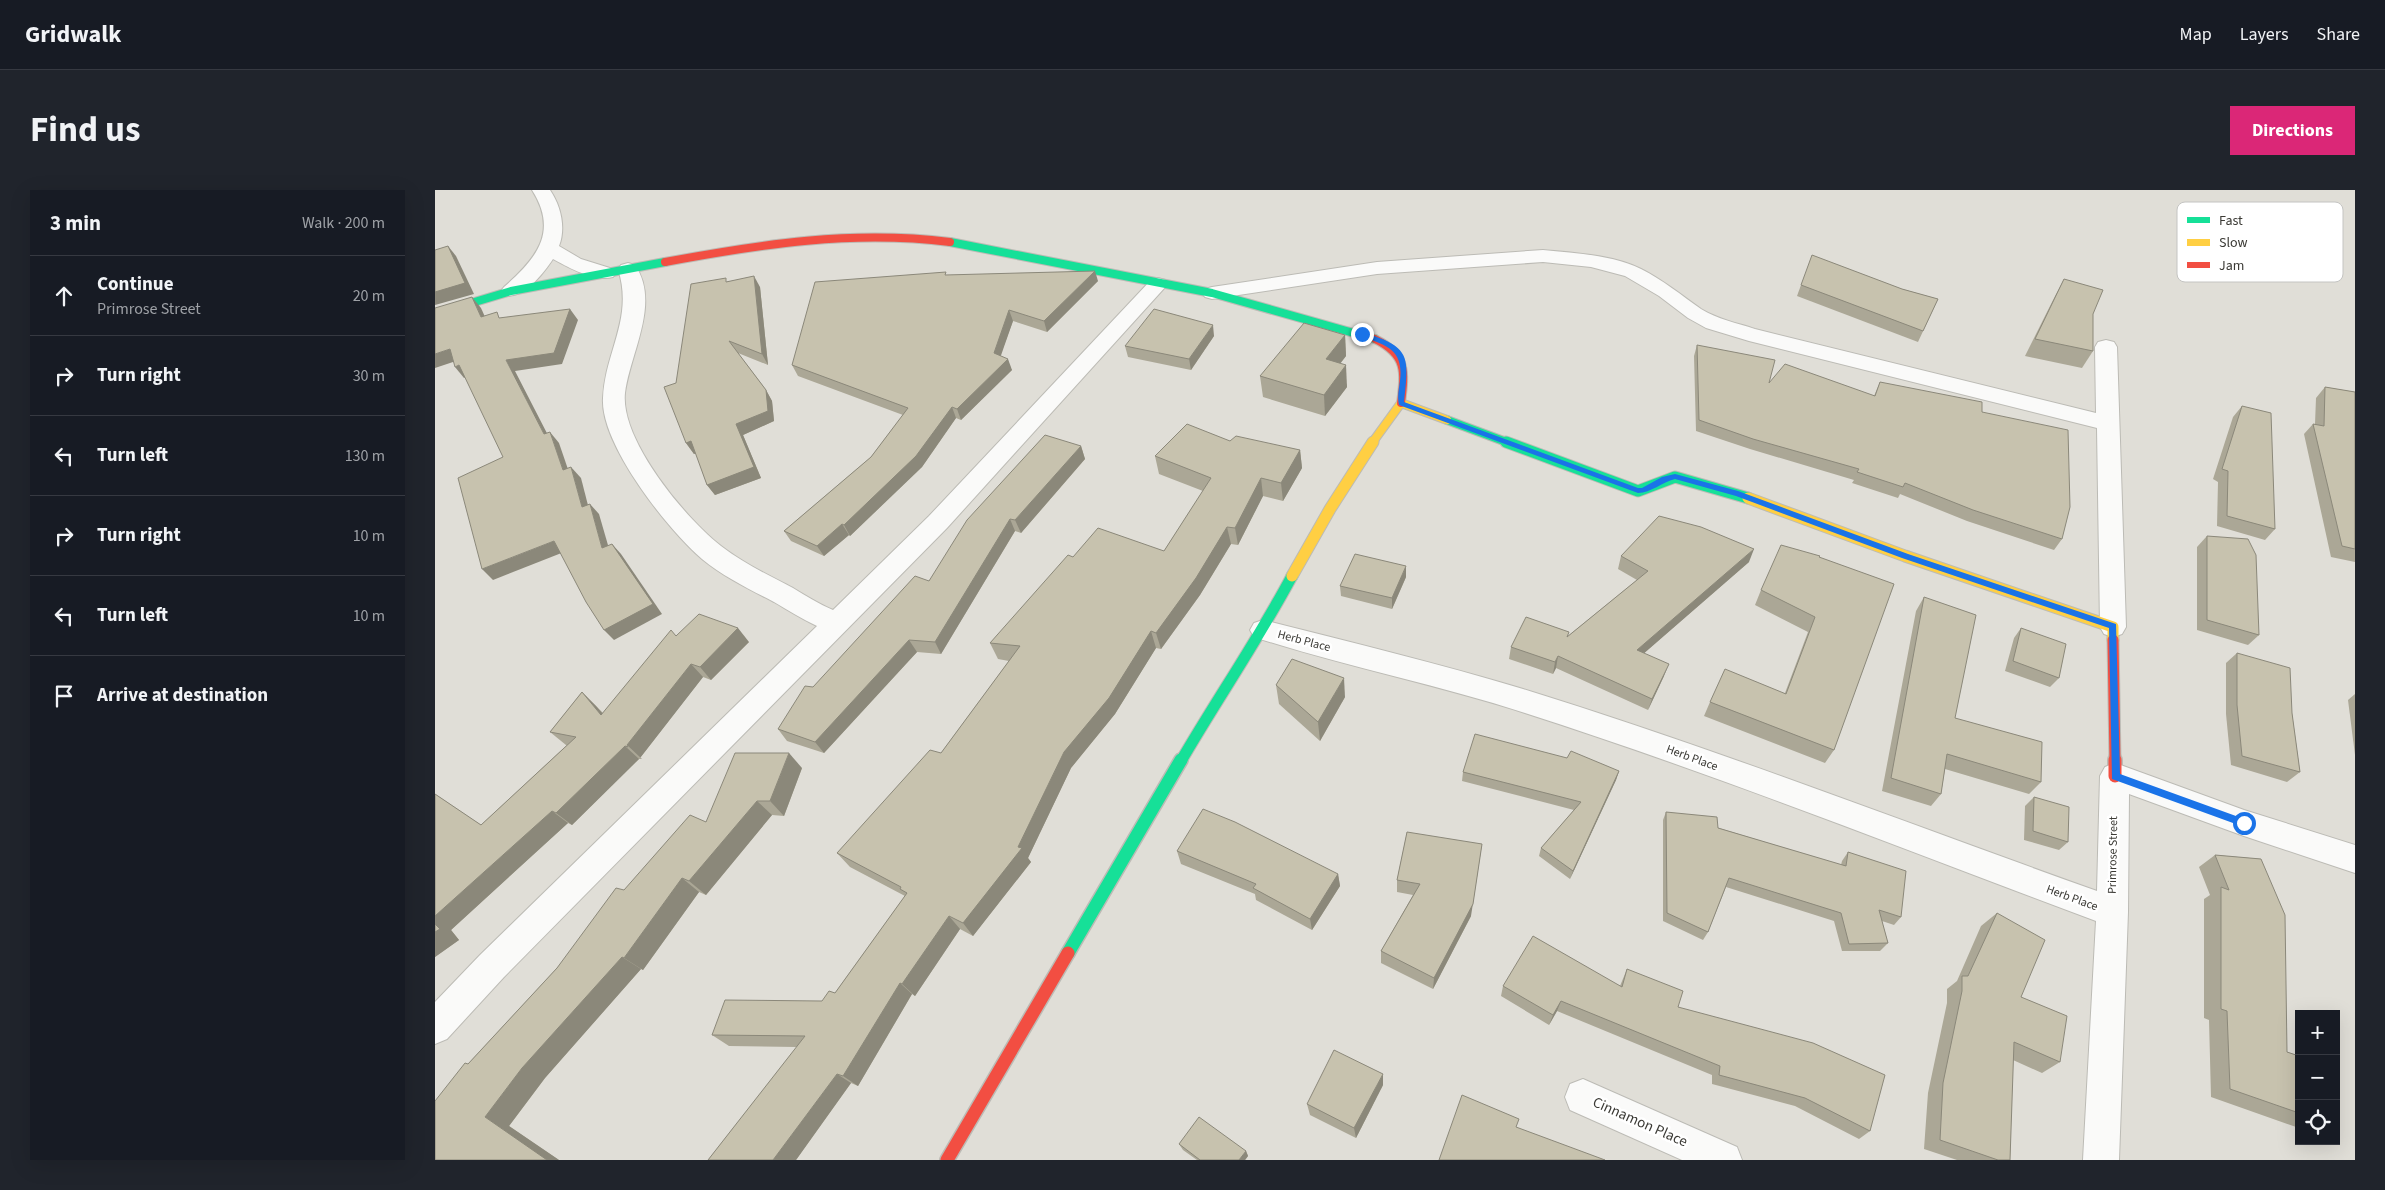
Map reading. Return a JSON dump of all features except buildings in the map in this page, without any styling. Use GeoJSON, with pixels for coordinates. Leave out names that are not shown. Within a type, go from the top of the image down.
{"type":"FeatureCollection","features":[{"type":"Feature","properties":{"kind":"street"},"geometry":{"type":"LineString","coordinates":[[511,291],[532,273],[550,249],[553,236],[552,222],[548,200],[541,190]]}},
{"type":"Feature","properties":{"kind":"street"},"geometry":{"type":"LineString","coordinates":[[435,314],[511,291],[617,271],[796,239],[880,234],[915,236],[967,245],[1158,284],[1212,293],[1362,334],[1386,343],[1401,354],[1405,366],[1401,403],[1373,440],[1331,503],[1263,630],[1214,704],[947,1160]]}},
{"type":"Feature","properties":{"kind":"street"},"geometry":{"type":"LineString","coordinates":[[550,249],[574,263],[617,271],[633,278],[635,293],[633,314],[614,392],[617,426],[633,460],[681,520],[709,550],[732,567],[812,613],[837,623]]}},
{"type":"Feature","properties":{"kind":"street"},"geometry":{"type":"LineString","coordinates":[[1212,293],[1377,268],[1477,259],[1543,256],[1592,262],[1632,272],[1666,292],[1695,314],[1722,326],[2108,423]]}},
{"type":"Feature","properties":{"kind":"street"},"geometry":{"type":"LineString","coordinates":[[435,1026],[492,966],[938,522],[1158,284]]}},
{"type":"Feature","properties":{"kind":"street"},"geometry":{"type":"LineString","coordinates":[[2106,347],[2115,776],[2244,823],[2355,859]]}},
{"type":"Feature","properties":{"kind":"street"},"geometry":{"type":"LineString","coordinates":[[1401,403],[1638,491],[1644,491],[1665,479],[1675,476],[1738,494],[1914,559],[2113,627]]}},
{"type":"Feature","properties":{"kind":"street","name":"Herb Place"},"geometry":{"type":"LineString","coordinates":[[1263,630],[1469,685],[1556,711],[1652,744],[2112,912]]}},
{"type":"Feature","properties":{"kind":"street","name":"Primrose Street"},"geometry":{"type":"LineString","coordinates":[[2101,1160],[2112,912],[2115,776]]}},
{"type":"Feature","properties":{"kind":"street","name":"Cinnamon Place"},"geometry":{"type":"LineString","coordinates":[[1583,1097],[1724,1160]]}},
{"type":"Feature","properties":{"kind":"traffic: fast"},"geometry":{"type":"LineString","coordinates":[[950,242],[1212,293],[1375,339]]}},
{"type":"Feature","properties":{"kind":"traffic: fast"},"geometry":{"type":"LineString","coordinates":[[435,314],[511,291],[665,262]]}},
{"type":"Feature","properties":{"kind":"traffic: fast"},"geometry":{"type":"LineString","coordinates":[[1447,420],[1638,491],[1675,477],[1748,498]]}},
{"type":"Feature","properties":{"kind":"traffic: fast"},"geometry":{"type":"LineString","coordinates":[[1068,953],[1214,704],[1263,630],[1292,576]]}},
{"type":"Feature","properties":{"kind":"traffic: slow"},"geometry":{"type":"LineString","coordinates":[[1292,576],[1343,488],[1401,403],[1447,420]]}},
{"type":"Feature","properties":{"kind":"traffic: slow"},"geometry":{"type":"LineString","coordinates":[[1748,498],[1905,556],[2113,627],[2113,640]]}},
{"type":"Feature","properties":{"kind":"traffic: jam"},"geometry":{"type":"LineString","coordinates":[[665,262],[807,239],[879,236],[950,242]]}},
{"type":"Feature","properties":{"kind":"traffic: jam"},"geometry":{"type":"LineString","coordinates":[[1375,339],[1386,345],[1399,357],[1403,373],[1401,403]]}},
{"type":"Feature","properties":{"kind":"traffic: jam"},"geometry":{"type":"LineString","coordinates":[[2113,640],[2115,776]]}},
{"type":"Feature","properties":{"kind":"traffic: jam"},"geometry":{"type":"LineString","coordinates":[[947,1160],[1068,953]]}},
{"type":"Feature","properties":{"kind":"route"},"geometry":{"type":"LineString","coordinates":[[1362,334],[1386,343],[1401,354],[1405,366],[1401,403],[1638,491],[1644,491],[1665,479],[1675,476],[1738,494],[1905,556],[2113,627],[2115,776],[2244,823]]}}]}
